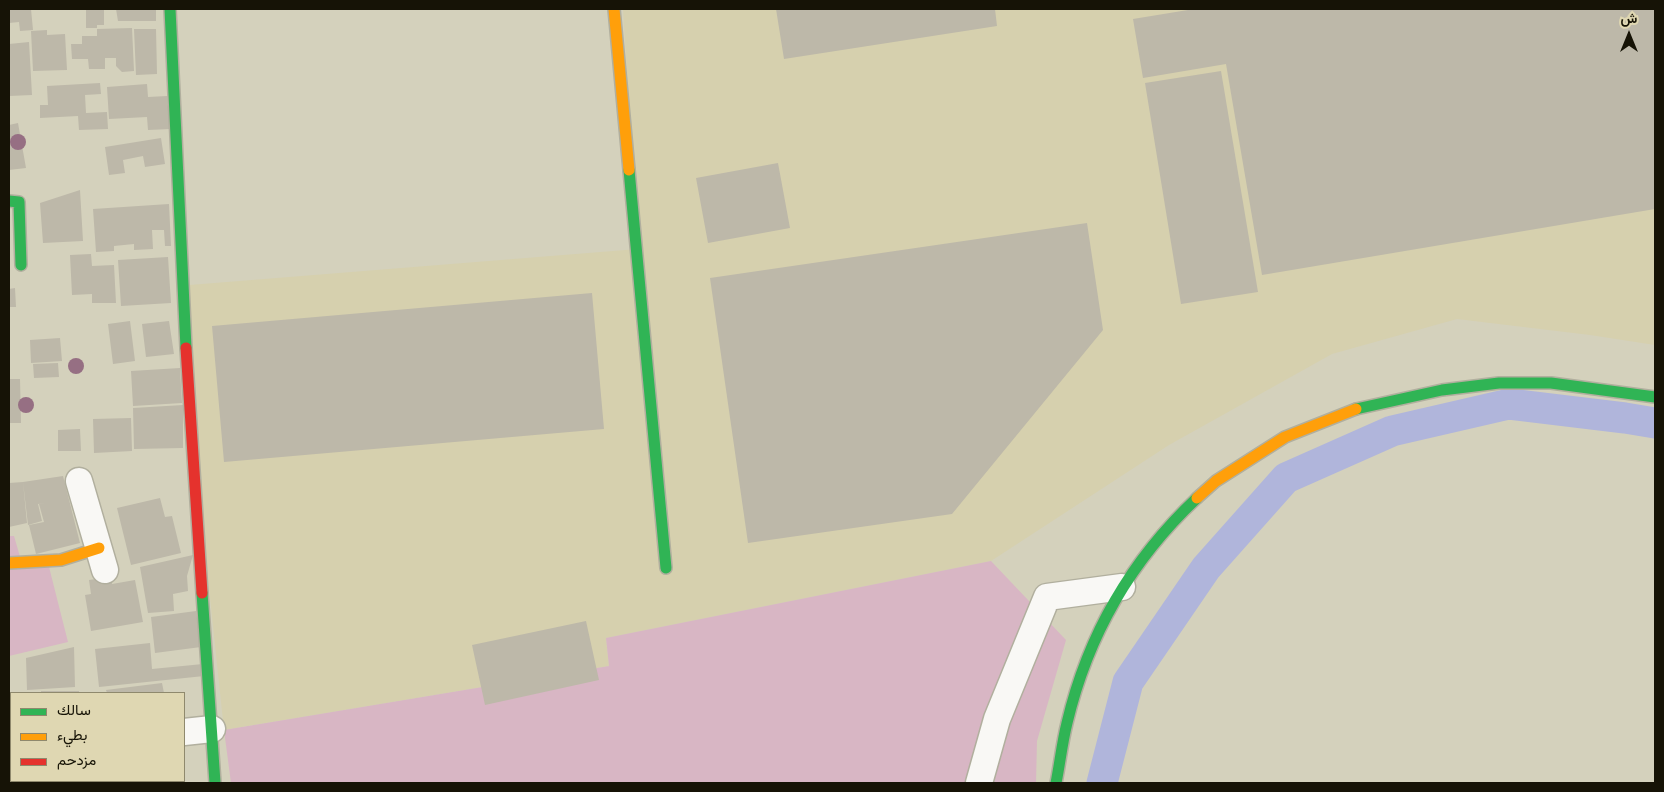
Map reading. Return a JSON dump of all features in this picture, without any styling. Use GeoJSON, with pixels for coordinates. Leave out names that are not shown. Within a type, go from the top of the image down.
{"type":"FeatureCollection","features":[{"type":"Feature","properties":{"kind":"street"},"geometry":{"type":"LineString","coordinates":[[170,9],[187,365],[215,783]]}},
{"type":"Feature","properties":{"kind":"street"},"geometry":{"type":"LineString","coordinates":[[614,9],[666,568]]}},
{"type":"Feature","properties":{"kind":"street"},"geometry":{"type":"LineString","coordinates":[[9,201],[19,202],[21,265]]}},
{"type":"Feature","properties":{"kind":"street"},"geometry":{"type":"LineString","coordinates":[[1056,783],[1067,723],[1081,676],[1103,621],[1122,587],[1171,523],[1216,481],[1285,437],[1357,409],[1442,390],[1499,383],[1551,383],[1655,397]]}},
{"type":"Feature","properties":{"kind":"street"},"geometry":{"type":"LineString","coordinates":[[9,563],[102,559],[79,481]]}},
{"type":"Feature","properties":{"kind":"street"},"geometry":{"type":"LineString","coordinates":[[978,783],[997,719],[1047,597],[1122,587]]}},
{"type":"Feature","properties":{"kind":"street"},"geometry":{"type":"LineString","coordinates":[[185,732],[212,729]]}},
{"type":"Feature","properties":{"kind":"shaded area"},"geometry":{"type":"Polygon","coordinates":[[[623,9],[1655,9],[1655,345],[1457,319],[1332,354],[1169,445],[991,561],[606,638],[609,666],[224,730],[177,286],[638,249],[623,9]]]}},
{"type":"Feature","properties":{"kind":"shaded area"},"geometry":{"type":"Polygon","coordinates":[[[9,536],[14,536],[23,567],[48,563],[68,642],[9,656],[9,536]]]}},
{"type":"Feature","properties":{"kind":"shaded area"},"geometry":{"type":"Polygon","coordinates":[[[991,561],[1066,640],[1037,741],[1036,783],[231,783],[224,730],[609,666],[606,638],[991,561]]]}},
{"type":"Feature","properties":{"kind":"building"},"geometry":{"type":"Polygon","coordinates":[[[9,9],[31,9],[33,30],[20,31],[19,22],[9,23],[9,9]]]}},
{"type":"Feature","properties":{"kind":"building"},"geometry":{"type":"Polygon","coordinates":[[[86,9],[108,9],[104,10],[104,25],[97,25],[97,28],[86,28],[86,9]]]}},
{"type":"Feature","properties":{"kind":"building"},"geometry":{"type":"Polygon","coordinates":[[[116,9],[156,9],[156,21],[118,21],[116,9]]]}},
{"type":"Feature","properties":{"kind":"building"},"geometry":{"type":"Polygon","coordinates":[[[776,9],[995,9],[997,26],[784,59],[776,9]]]}},
{"type":"Feature","properties":{"kind":"building"},"geometry":{"type":"Polygon","coordinates":[[[1194,9],[1655,9],[1655,209],[1262,275],[1226,64],[1143,78],[1133,19],[1194,9]]]}},
{"type":"Feature","properties":{"kind":"building"},"geometry":{"type":"Polygon","coordinates":[[[132,28],[134,71],[122,72],[116,66],[116,58],[105,58],[105,69],[89,69],[88,59],[72,59],[71,44],[82,44],[82,36],[97,36],[97,29],[132,28]]]}},
{"type":"Feature","properties":{"kind":"building"},"geometry":{"type":"Polygon","coordinates":[[[134,29],[156,29],[157,74],[136,75],[134,29]]]}},
{"type":"Feature","properties":{"kind":"building"},"geometry":{"type":"Polygon","coordinates":[[[47,30],[47,35],[65,34],[67,70],[33,71],[31,31],[47,30]]]}},
{"type":"Feature","properties":{"kind":"building"},"geometry":{"type":"Polygon","coordinates":[[[29,42],[32,95],[9,96],[9,44],[29,42]]]}},
{"type":"Feature","properties":{"kind":"building"},"geometry":{"type":"Polygon","coordinates":[[[1221,71],[1258,292],[1181,304],[1145,83],[1221,71]]]}},
{"type":"Feature","properties":{"kind":"building"},"geometry":{"type":"Polygon","coordinates":[[[100,83],[101,94],[85,95],[86,113],[107,112],[108,129],[79,130],[78,116],[40,118],[40,105],[48,105],[47,86],[100,83]]]}},
{"type":"Feature","properties":{"kind":"building"},"geometry":{"type":"Polygon","coordinates":[[[147,84],[148,97],[167,96],[170,129],[148,130],[147,117],[109,119],[107,87],[147,84]]]}},
{"type":"Feature","properties":{"kind":"building"},"geometry":{"type":"Polygon","coordinates":[[[18,123],[26,168],[9,170],[9,125],[18,123]]]}},
{"type":"Feature","properties":{"kind":"building"},"geometry":{"type":"Polygon","coordinates":[[[161,138],[165,164],[145,167],[143,156],[123,160],[125,173],[109,175],[105,147],[161,138]]]}},
{"type":"Feature","properties":{"kind":"building"},"geometry":{"type":"Polygon","coordinates":[[[778,163],[790,228],[708,243],[696,178],[778,163]]]}},
{"type":"Feature","properties":{"kind":"building"},"geometry":{"type":"Polygon","coordinates":[[[80,190],[83,241],[43,243],[40,203],[80,190]]]}},
{"type":"Feature","properties":{"kind":"building"},"geometry":{"type":"Polygon","coordinates":[[[169,204],[171,246],[165,246],[164,230],[152,230],[153,249],[134,250],[134,244],[114,246],[114,251],[96,252],[93,209],[169,204]]]}},
{"type":"Feature","properties":{"kind":"building"},"geometry":{"type":"Polygon","coordinates":[[[1087,223],[1103,330],[952,514],[748,543],[710,278],[1087,223]]]}},
{"type":"Feature","properties":{"kind":"building"},"geometry":{"type":"Polygon","coordinates":[[[91,254],[92,266],[114,265],[116,303],[92,303],[92,294],[72,295],[70,255],[91,254]]]}},
{"type":"Feature","properties":{"kind":"building"},"geometry":{"type":"Polygon","coordinates":[[[168,257],[171,303],[121,306],[118,260],[168,257]]]}},
{"type":"Feature","properties":{"kind":"building"},"geometry":{"type":"Polygon","coordinates":[[[15,288],[16,307],[9,307],[9,289],[15,288]]]}},
{"type":"Feature","properties":{"kind":"building"},"geometry":{"type":"Polygon","coordinates":[[[592,293],[604,429],[224,462],[212,326],[592,293]]]}},
{"type":"Feature","properties":{"kind":"building"},"geometry":{"type":"Polygon","coordinates":[[[130,321],[135,361],[113,364],[108,324],[130,321]]]}},
{"type":"Feature","properties":{"kind":"building"},"geometry":{"type":"Polygon","coordinates":[[[169,321],[174,354],[146,357],[142,324],[169,321]]]}},
{"type":"Feature","properties":{"kind":"building"},"geometry":{"type":"Polygon","coordinates":[[[60,338],[62,361],[31,363],[30,340],[60,338]]]}},
{"type":"Feature","properties":{"kind":"building"},"geometry":{"type":"Polygon","coordinates":[[[58,363],[59,377],[34,378],[33,364],[58,363]]]}},
{"type":"Feature","properties":{"kind":"building"},"geometry":{"type":"Polygon","coordinates":[[[180,368],[182,403],[133,406],[131,371],[180,368]]]}},
{"type":"Feature","properties":{"kind":"building"},"geometry":{"type":"Polygon","coordinates":[[[9,379],[20,379],[21,423],[9,423],[9,379]]]}},
{"type":"Feature","properties":{"kind":"building"},"geometry":{"type":"Polygon","coordinates":[[[183,405],[183,448],[134,449],[133,408],[183,405]]]}},
{"type":"Feature","properties":{"kind":"building"},"geometry":{"type":"Polygon","coordinates":[[[131,418],[132,451],[94,453],[93,419],[131,418]]]}},
{"type":"Feature","properties":{"kind":"building"},"geometry":{"type":"Polygon","coordinates":[[[80,429],[81,451],[58,451],[58,430],[80,429]]]}},
{"type":"Feature","properties":{"kind":"building"},"geometry":{"type":"Polygon","coordinates":[[[63,476],[80,543],[36,554],[29,525],[44,522],[39,504],[45,503],[38,504],[42,521],[28,525],[23,482],[63,476]]]}},
{"type":"Feature","properties":{"kind":"building"},"geometry":{"type":"Polygon","coordinates":[[[23,482],[27,523],[9,527],[9,483],[23,482]]]}},
{"type":"Feature","properties":{"kind":"building"},"geometry":{"type":"Polygon","coordinates":[[[160,498],[165,517],[172,516],[181,553],[131,565],[117,508],[160,498]]]}},
{"type":"Feature","properties":{"kind":"building"},"geometry":{"type":"Polygon","coordinates":[[[193,555],[187,576],[188,591],[173,594],[174,611],[148,613],[140,567],[193,555]]]}},
{"type":"Feature","properties":{"kind":"building"},"geometry":{"type":"Polygon","coordinates":[[[111,577],[112,584],[135,580],[143,622],[91,631],[85,595],[91,594],[89,580],[111,577]]]}},
{"type":"Feature","properties":{"kind":"building"},"geometry":{"type":"Polygon","coordinates":[[[196,611],[201,647],[155,653],[151,617],[196,611]]]}},
{"type":"Feature","properties":{"kind":"building"},"geometry":{"type":"Polygon","coordinates":[[[586,621],[599,680],[485,705],[472,645],[586,621]]]}},
{"type":"Feature","properties":{"kind":"building"},"geometry":{"type":"Polygon","coordinates":[[[150,643],[152,669],[203,664],[204,676],[99,687],[95,649],[150,643]]]}},
{"type":"Feature","properties":{"kind":"building"},"geometry":{"type":"Polygon","coordinates":[[[74,647],[75,687],[27,690],[26,658],[74,647]]]}},
{"type":"Feature","properties":{"kind":"building"},"geometry":{"type":"Polygon","coordinates":[[[162,683],[164,692],[107,692],[106,690],[162,683]]]}},
{"type":"Feature","properties":{"kind":"building"},"geometry":{"type":"Polygon","coordinates":[[[41,691],[79,691],[79,692],[41,691]]]}},
{"type":"Feature","properties":{"kind":"waterway"},"geometry":{"type":"LineString","coordinates":[[1102,783],[1128,682],[1206,568],[1286,478],[1392,431],[1509,404],[1655,423]]}},
{"type":"Feature","properties":{"kind":"traffic: fast"},"geometry":{"type":"LineString","coordinates":[[170,9],[186,348]]}},
{"type":"Feature","properties":{"kind":"traffic: fast"},"geometry":{"type":"LineString","coordinates":[[629,170],[666,568]]}},
{"type":"Feature","properties":{"kind":"traffic: fast"},"geometry":{"type":"LineString","coordinates":[[9,201],[19,202],[21,265]]}},
{"type":"Feature","properties":{"kind":"traffic: fast"},"geometry":{"type":"LineString","coordinates":[[1356,409],[1442,390],[1499,383],[1551,383],[1655,397]]}},
{"type":"Feature","properties":{"kind":"traffic: fast"},"geometry":{"type":"LineString","coordinates":[[1056,783],[1065,730],[1076,690],[1100,629],[1132,573],[1173,522],[1197,498]]}},
{"type":"Feature","properties":{"kind":"traffic: fast"},"geometry":{"type":"LineString","coordinates":[[202,593],[215,783]]}},
{"type":"Feature","properties":{"kind":"traffic: slow"},"geometry":{"type":"LineString","coordinates":[[614,9],[629,170]]}},
{"type":"Feature","properties":{"kind":"traffic: slow"},"geometry":{"type":"LineString","coordinates":[[1197,498],[1216,481],[1285,437],[1356,409]]}},
{"type":"Feature","properties":{"kind":"traffic: slow"},"geometry":{"type":"LineString","coordinates":[[9,563],[61,560],[99,548]]}},
{"type":"Feature","properties":{"kind":"traffic: jam"},"geometry":{"type":"LineString","coordinates":[[186,348],[202,593]]}}]}
